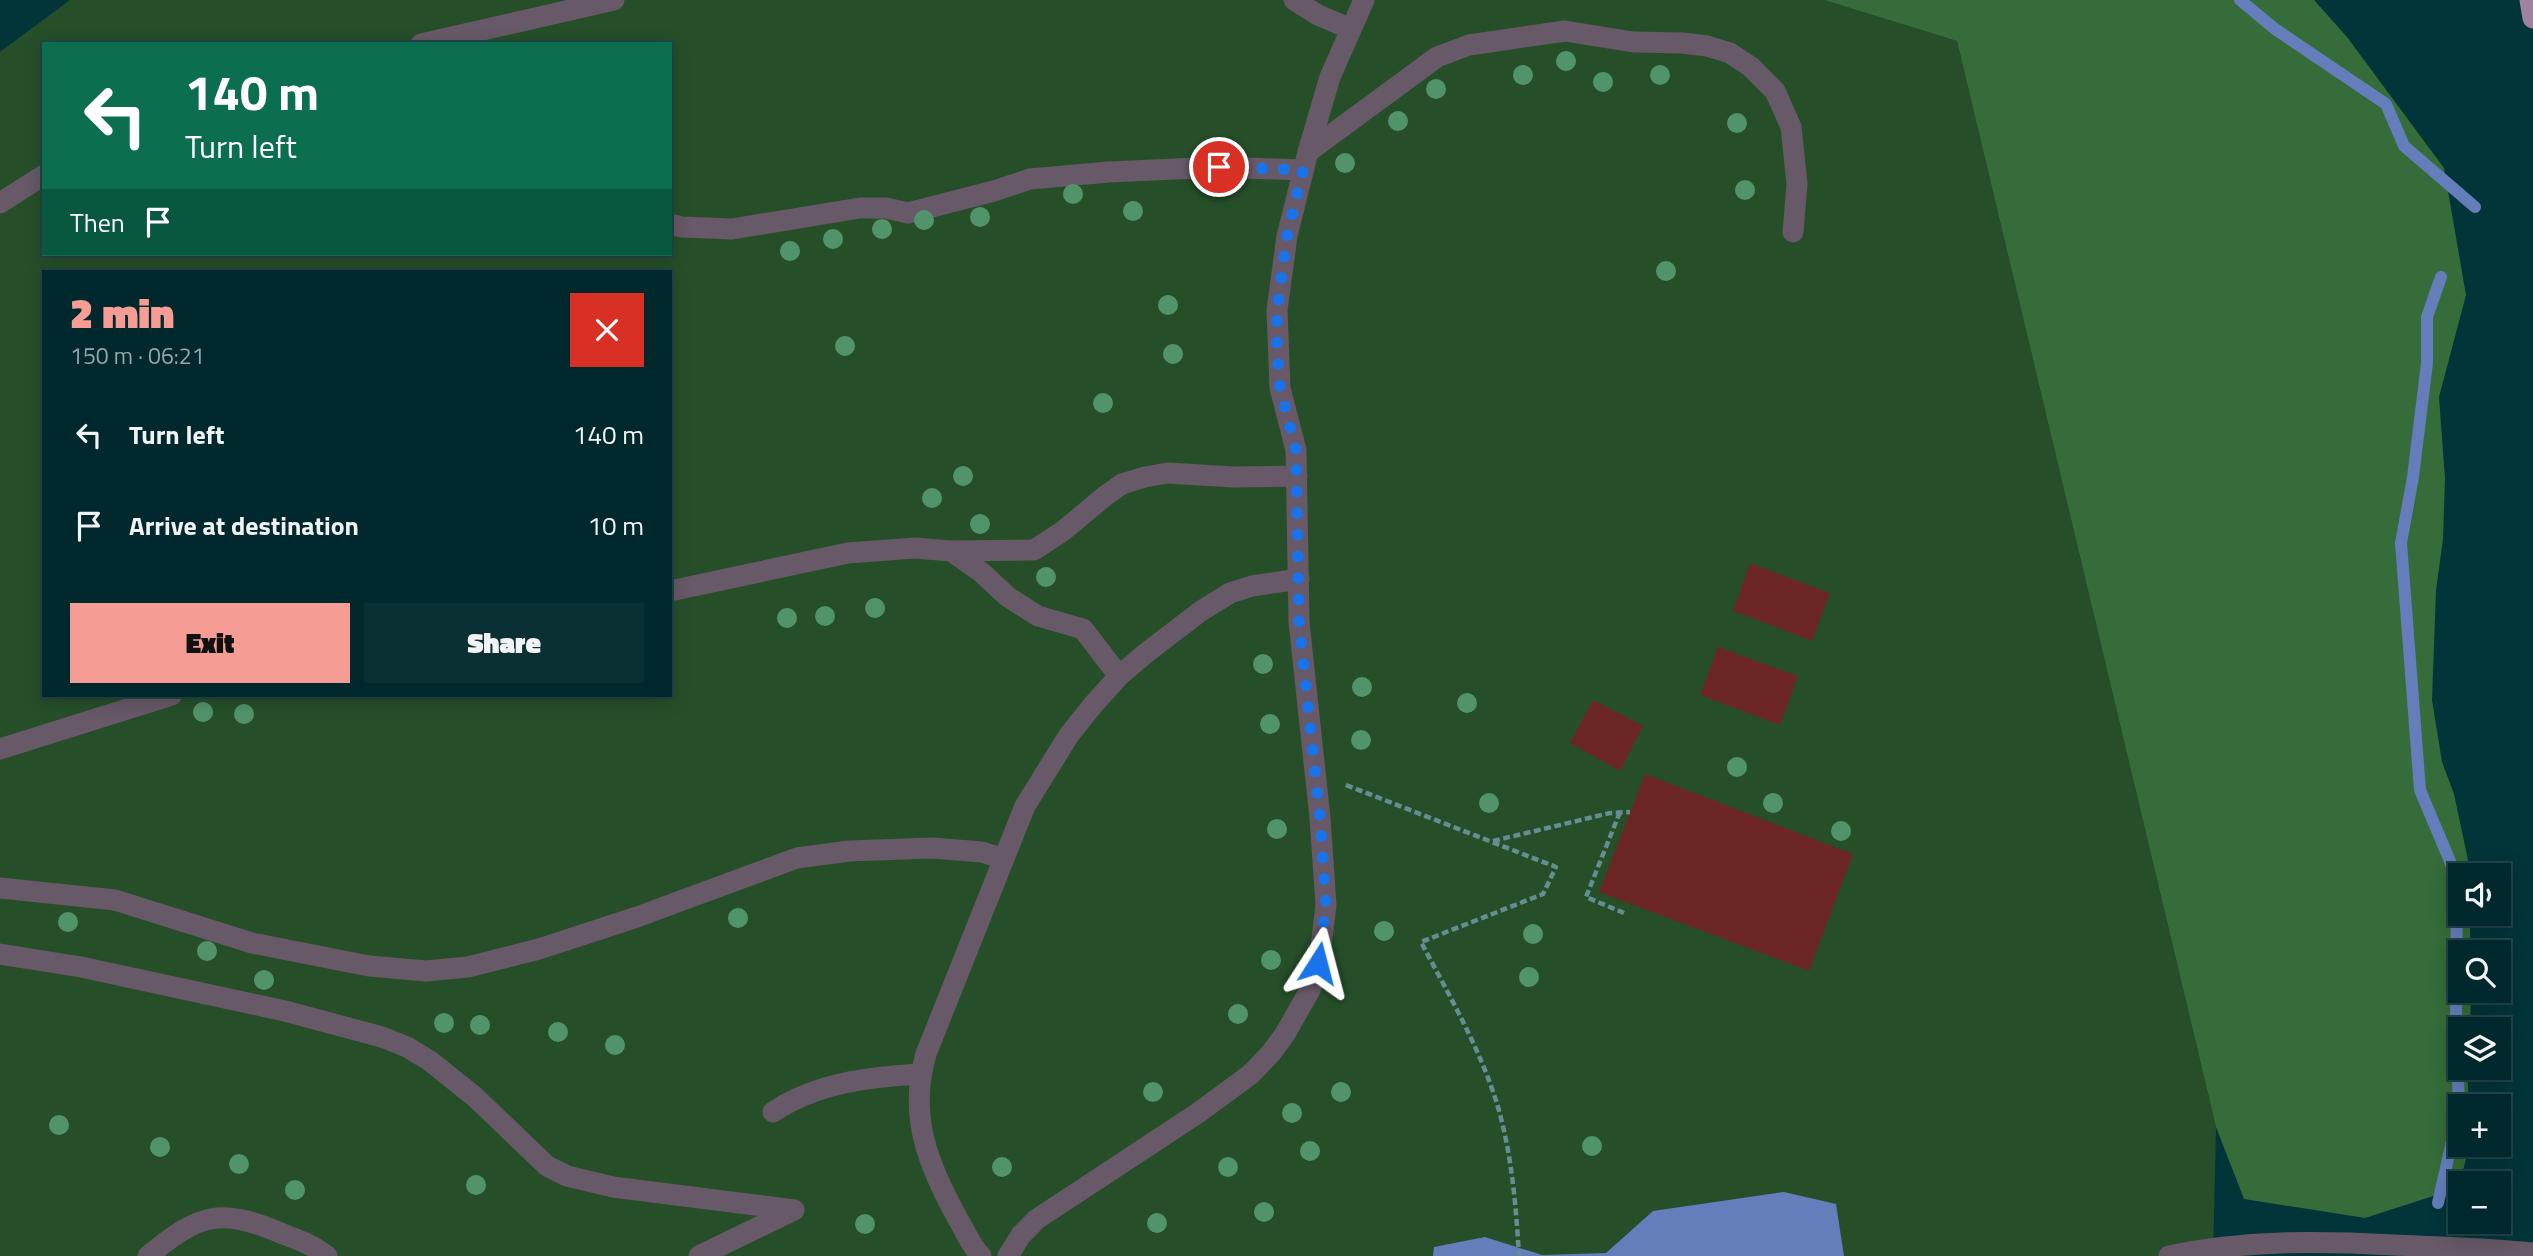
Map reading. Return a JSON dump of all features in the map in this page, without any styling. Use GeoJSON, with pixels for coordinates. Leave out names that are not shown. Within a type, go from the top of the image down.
{"type":"FeatureCollection","features":[{"type":"Feature","properties":{"kind":"main road"},"geometry":{"type":"LineString","coordinates":[[2530,0],[2533,18]]}},
{"type":"Feature","properties":{"kind":"lane"},"geometry":{"type":"LineString","coordinates":[[430,42],[614,0]]}},
{"type":"Feature","properties":{"kind":"lane"},"geometry":{"type":"LineString","coordinates":[[1294,0],[1318,15],[1351,29]]}},
{"type":"Feature","properties":{"kind":"lane"},"geometry":{"type":"LineString","coordinates":[[1008,1256],[1021,1236],[1037,1219],[1227,1092],[1264,1060],[1285,1034],[1310,990],[1318,963],[1326,905],[1299,622],[1296,450],[1280,388],[1277,310],[1287,236],[1306,161],[1330,77],[1364,0]]}},
{"type":"Feature","properties":{"kind":"lane"},"geometry":{"type":"LineString","coordinates":[[672,224],[732,229],[860,208],[886,208],[908,213],[1030,179],[1306,161],[1437,57],[1469,45],[1565,31],[1633,42],[1707,46],[1730,53],[1751,67],[1775,90],[1791,127],[1797,184],[1793,232]]}},
{"type":"Feature","properties":{"kind":"lane"},"geometry":{"type":"LineString","coordinates":[[0,203],[42,175]]}},
{"type":"Feature","properties":{"kind":"lane"},"geometry":{"type":"LineString","coordinates":[[672,591],[848,552],[915,548],[951,551],[1034,550],[1122,484],[1144,477],[1167,473],[1234,477],[1297,476]]}},
{"type":"Feature","properties":{"kind":"lane"},"geometry":{"type":"LineString","coordinates":[[951,551],[981,572],[1008,597],[1038,616],[1083,629],[1119,676]]}},
{"type":"Feature","properties":{"kind":"lane"},"geometry":{"type":"LineString","coordinates":[[981,1256],[948,1201],[927,1152],[919,1114],[920,1074],[1025,806],[1069,735],[1119,676],[1201,611],[1230,593],[1252,586],[1299,579]]}},
{"type":"Feature","properties":{"kind":"lane"},"geometry":{"type":"LineString","coordinates":[[0,749],[166,697]]}},
{"type":"Feature","properties":{"kind":"lane"},"geometry":{"type":"LineString","coordinates":[[0,888],[115,900],[252,943],[369,966],[426,971],[468,967],[538,949],[637,918],[797,858],[849,850],[932,848],[982,852],[1004,859]]}},
{"type":"Feature","properties":{"kind":"lane"},"geometry":{"type":"LineString","coordinates":[[0,954],[81,967],[285,1012],[382,1037],[407,1047],[430,1061],[475,1097],[539,1159],[567,1176],[612,1187],[794,1210],[699,1256]]}},
{"type":"Feature","properties":{"kind":"lane"},"geometry":{"type":"LineString","coordinates":[[773,1112],[789,1101],[820,1089],[889,1076],[920,1074]]}},
{"type":"Feature","properties":{"kind":"lane"},"geometry":{"type":"LineString","coordinates":[[148,1256],[169,1238],[193,1225],[226,1216],[264,1225],[313,1246],[327,1256]]}},
{"type":"Feature","properties":{"kind":"lane"},"geometry":{"type":"LineString","coordinates":[[2169,1256],[2235,1246],[2306,1242],[2487,1248],[2533,1253]]}},
{"type":"Feature","properties":{"kind":"path"},"geometry":{"type":"LineString","coordinates":[[1315,780],[1343,783],[1556,867],[1544,894],[1421,942],[1463,1024],[1498,1106],[1514,1185],[1519,1256]]}},
{"type":"Feature","properties":{"kind":"path"},"geometry":{"type":"LineString","coordinates":[[1620,812],[1586,897],[1624,913]]}},
{"type":"Feature","properties":{"kind":"path"},"geometry":{"type":"LineString","coordinates":[[1492,841],[1630,812]]}},
{"type":"Feature","properties":{"kind":"green space"},"geometry":{"type":"Polygon","coordinates":[[[70,0],[1824,0],[1957,41],[2216,1127],[2213,1256],[0,1256],[0,52],[70,0]]]}},
{"type":"Feature","properties":{"kind":"green space"},"geometry":{"type":"Polygon","coordinates":[[[1824,0],[2314,0],[2347,37],[2444,168],[2466,295],[2439,397],[2445,479],[2443,539],[2436,590],[2432,700],[2442,762],[2454,794],[2469,863],[2448,863],[2448,926],[2470,926],[2470,940],[2448,940],[2448,1003],[2471,1003],[2470,1017],[2448,1017],[2448,1080],[2468,1080],[2468,1094],[2448,1094],[2448,1157],[2467,1157],[2463,1171],[2448,1171],[2448,1191],[2365,1218],[2244,1199],[2216,1127],[1957,41],[1824,0]]]}},
{"type":"Feature","properties":{"kind":"water"},"geometry":{"type":"Polygon","coordinates":[[[1784,1192],[1836,1204],[1844,1256],[1433,1256],[1434,1247],[1485,1237],[1542,1255],[1606,1253],[1653,1211],[1784,1192]]]}},
{"type":"Feature","properties":{"kind":"building"},"geometry":{"type":"Polygon","coordinates":[[[1750,563],[1830,593],[1812,641],[1733,611],[1750,563]]]}},
{"type":"Feature","properties":{"kind":"building"},"geometry":{"type":"Polygon","coordinates":[[[1718,647],[1798,676],[1780,725],[1700,695],[1718,647]]]}},
{"type":"Feature","properties":{"kind":"building"},"geometry":{"type":"Polygon","coordinates":[[[1593,700],[1643,726],[1620,771],[1570,743],[1593,700]]]}},
{"type":"Feature","properties":{"kind":"building"},"geometry":{"type":"Polygon","coordinates":[[[1645,774],[1853,854],[1809,971],[1599,892],[1645,774]]]}},
{"type":"Feature","properties":{"kind":"waterway"},"geometry":{"type":"LineString","coordinates":[[2240,0],[2275,29],[2386,104],[2404,146],[2475,207]]}},
{"type":"Feature","properties":{"kind":"waterway"},"geometry":{"type":"LineString","coordinates":[[2438,1203],[2459,1110],[2456,1018],[2457,878],[2420,790],[2401,543],[2413,477],[2427,363],[2427,317],[2441,277]]}},
{"type":"Feature","properties":{"kind":"route"},"geometry":{"type":"LineString","coordinates":[[1219,167],[1303,170],[1287,236],[1277,310],[1277,350],[1280,388],[1296,450],[1299,622],[1320,818],[1326,905],[1318,963]]}}]}
